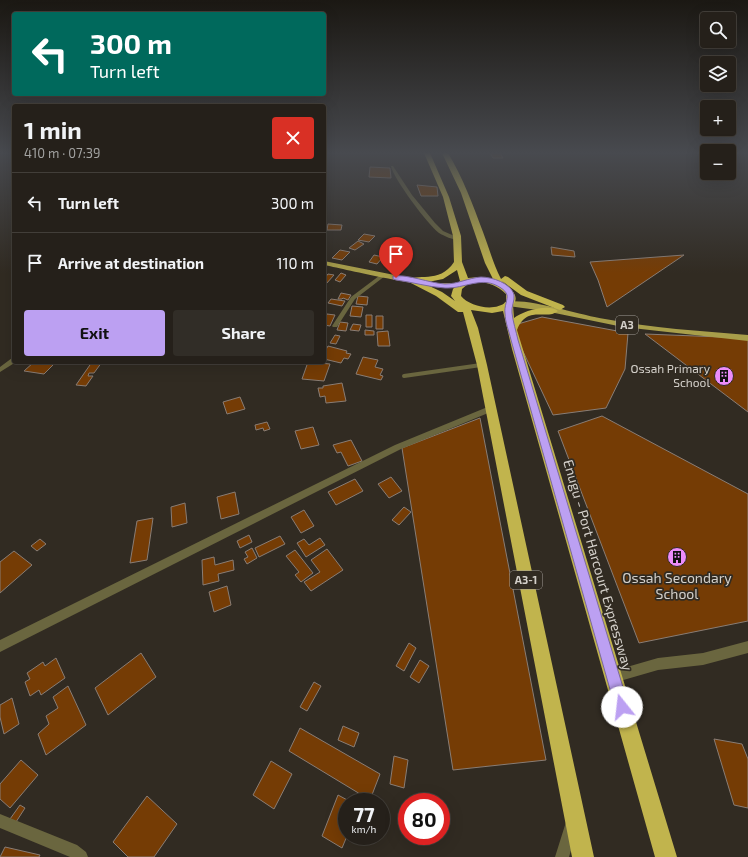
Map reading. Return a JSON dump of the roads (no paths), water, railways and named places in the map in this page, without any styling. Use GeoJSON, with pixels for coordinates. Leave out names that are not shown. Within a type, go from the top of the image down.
{"type":"FeatureCollection","features":[{"type":"Feature","properties":{"kind":"highway"},"geometry":{"type":"LineString","coordinates":[[444,193],[457,239],[458,262],[462,284]]}},
{"type":"Feature","properties":{"kind":"highway"},"geometry":{"type":"LineString","coordinates":[[464,193],[489,262],[499,284]]}},
{"type":"Feature","properties":{"kind":"highway"},"geometry":{"type":"LineString","coordinates":[[409,281],[436,279],[453,270],[458,262]]}},
{"type":"Feature","properties":{"kind":"highway"},"geometry":{"type":"LineString","coordinates":[[489,262],[499,274],[514,287],[557,309]]}},
{"type":"Feature","properties":{"kind":"highway"},"geometry":{"type":"LineString","coordinates":[[482,279],[499,284],[507,288],[509,299],[502,308],[493,310],[473,308],[460,300],[456,290],[462,284],[482,279]]}},
{"type":"Feature","properties":{"kind":"highway"},"geometry":{"type":"LineString","coordinates":[[409,281],[439,294],[458,306],[465,314],[474,333]]}},
{"type":"Feature","properties":{"kind":"highway","name":"Enugu - Port Harcourt Expressway"},"geometry":{"type":"LineString","coordinates":[[509,299],[508,314],[512,331],[666,857]]}},
{"type":"Feature","properties":{"kind":"highway","name":"A3-1"},"geometry":{"type":"LineString","coordinates":[[460,300],[474,333],[482,364],[583,857]]}},
{"type":"Feature","properties":{"kind":"highway"},"geometry":{"type":"LineString","coordinates":[[512,331],[514,323],[523,315],[557,309]]}},
{"type":"Feature","properties":{"kind":"main road"},"geometry":{"type":"LineString","coordinates":[[326,263],[435,285],[462,284]]}},
{"type":"Feature","properties":{"kind":"main road"},"geometry":{"type":"LineString","coordinates":[[435,285],[449,290],[460,300]]}},
{"type":"Feature","properties":{"kind":"main road","name":"A3"},"geometry":{"type":"LineString","coordinates":[[509,299],[526,305],[644,322],[748,331]]}},
{"type":"Feature","properties":{"kind":"main road","name":"A3"},"geometry":{"type":"LineString","coordinates":[[557,309],[651,329],[748,338]]}},
{"type":"Feature","properties":{"kind":"street"},"geometry":{"type":"LineString","coordinates":[[408,193],[432,224],[441,232],[457,239]]}},
{"type":"Feature","properties":{"kind":"street"},"geometry":{"type":"LineString","coordinates":[[335,326],[353,298],[383,275]]}},
{"type":"Feature","properties":{"kind":"street"},"geometry":{"type":"LineString","coordinates":[[0,370],[12,361]]}},
{"type":"Feature","properties":{"kind":"street"},"geometry":{"type":"LineString","coordinates":[[0,646],[398,446],[490,409]]}},
{"type":"Feature","properties":{"kind":"street"},"geometry":{"type":"LineString","coordinates":[[613,677],[658,664],[703,659],[748,647]]}},
{"type":"Feature","properties":{"kind":"street"},"geometry":{"type":"LineString","coordinates":[[562,857],[574,815]]}},
{"type":"Feature","properties":{"kind":"street"},"geometry":{"type":"LineString","coordinates":[[0,821],[72,850],[82,857]]}},
{"type":"Feature","properties":{"kind":"lane"},"geometry":{"type":"LineString","coordinates":[[404,376],[482,364]]}},
{"type":"Feature","properties":{"kind":"place","name":"Ossah Primary School"},"geometry":{"type":"Point","coordinates":[724,376]}},
{"type":"Feature","properties":{"kind":"place","name":"Ossah Secondary School"},"geometry":{"type":"Point","coordinates":[677,557]}}]}
